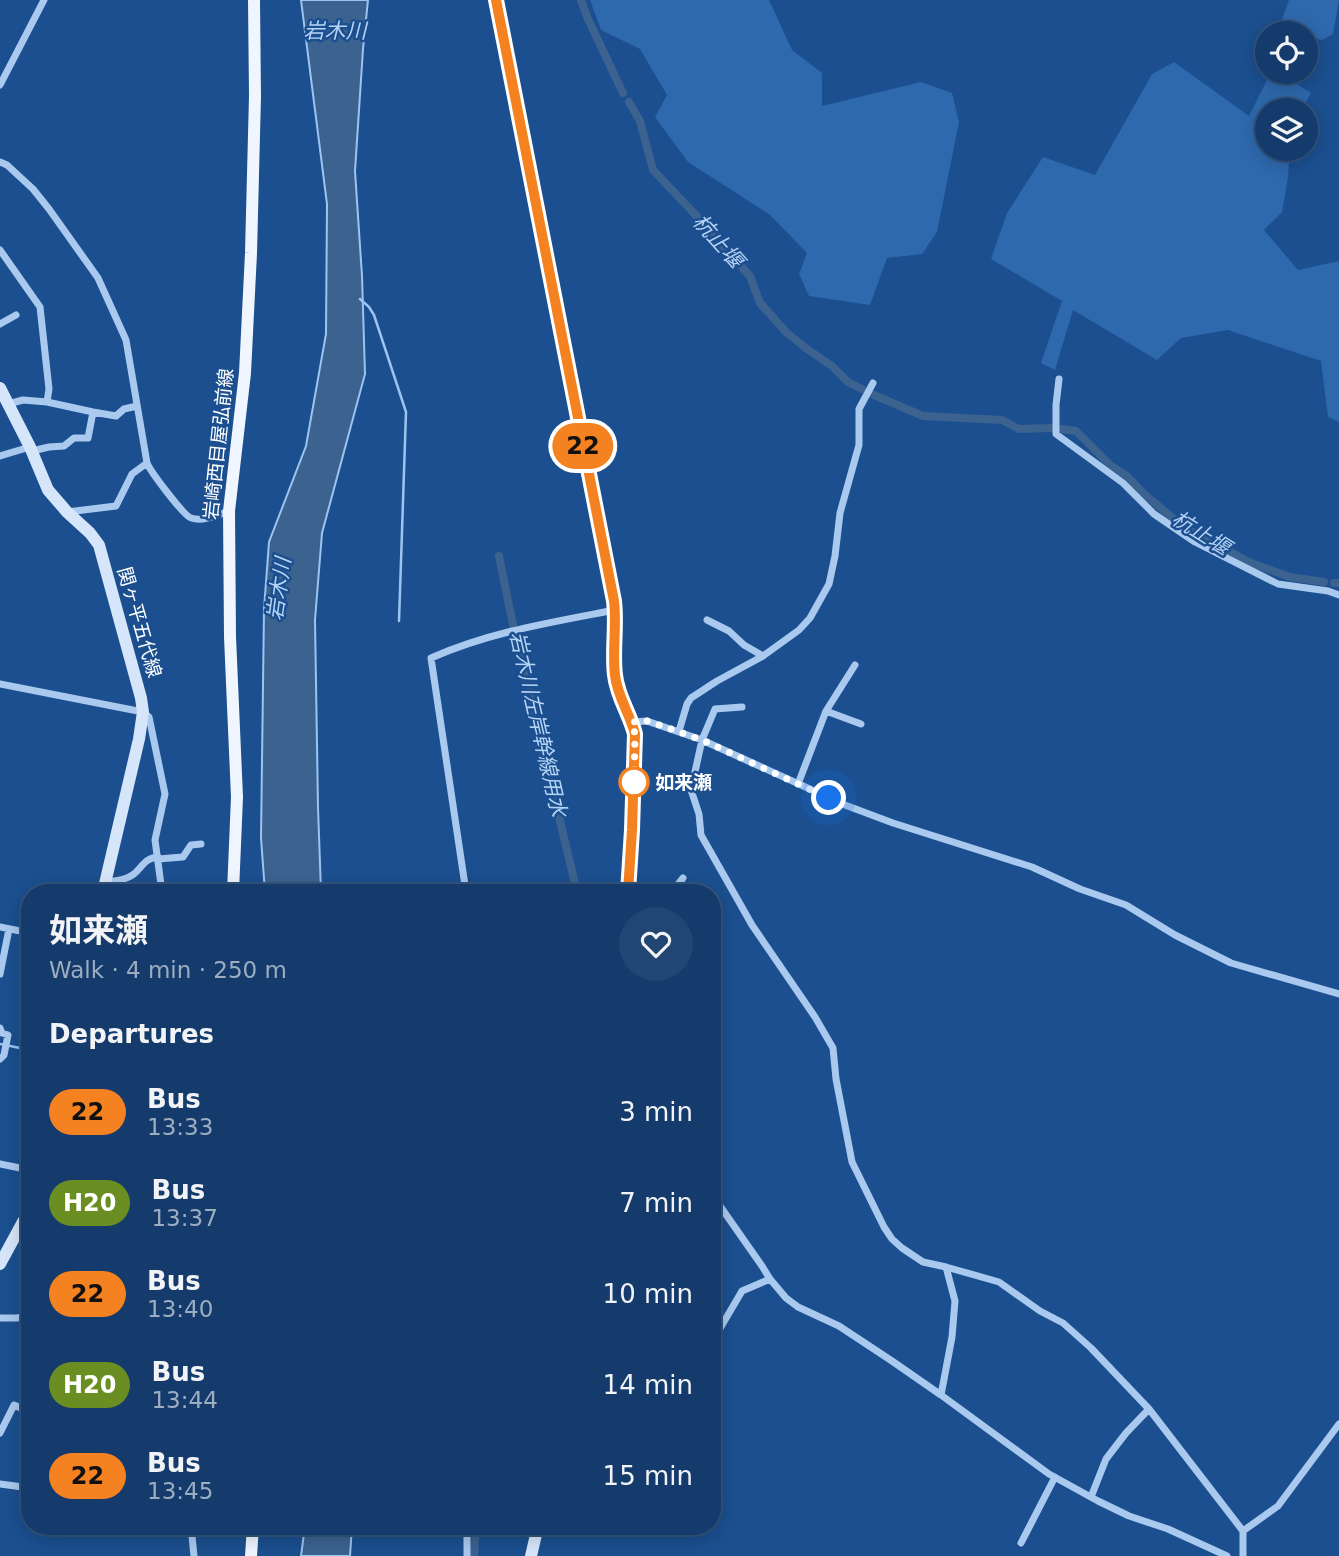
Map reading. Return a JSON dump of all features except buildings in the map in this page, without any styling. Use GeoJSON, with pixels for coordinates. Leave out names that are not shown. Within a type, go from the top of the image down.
{"type":"FeatureCollection","features":[{"type":"Feature","properties":{"kind":"main road","name":"岩崎西目屋弘前線"},"geometry":{"type":"LineString","coordinates":[[233,884],[237,797],[230,637],[229,511],[245,373],[250,280],[255,96],[254,0]]}},
{"type":"Feature","properties":{"kind":"main road"},"geometry":{"type":"LineString","coordinates":[[251,1556],[252,1535]]}},
{"type":"Feature","properties":{"kind":"street"},"geometry":{"type":"LineString","coordinates":[[0,85],[44,0]]}},
{"type":"Feature","properties":{"kind":"street"},"geometry":{"type":"LineString","coordinates":[[496,0],[615,610],[617,686],[635,734],[628,884]]}},
{"type":"Feature","properties":{"kind":"street"},"geometry":{"type":"LineString","coordinates":[[0,162],[8,165],[33,189],[98,278],[126,340],[150,471],[183,513],[191,518],[208,518],[229,511]]}},
{"type":"Feature","properties":{"kind":"street"},"geometry":{"type":"LineString","coordinates":[[0,250],[3,262],[40,307],[49,389],[47,402]]}},
{"type":"Feature","properties":{"kind":"street"},"geometry":{"type":"LineString","coordinates":[[0,324],[16,315]]}},
{"type":"Feature","properties":{"kind":"street"},"geometry":{"type":"LineString","coordinates":[[1059,379],[1056,434],[1123,483],[1154,514],[1195,542],[1278,584],[1339,595]]}},
{"type":"Feature","properties":{"kind":"street"},"geometry":{"type":"LineString","coordinates":[[678,731],[691,698],[763,656],[799,630],[810,618],[829,584],[841,513],[859,445],[859,409],[873,383]]}},
{"type":"Feature","properties":{"kind":"street","name":"関ヶ平五代線"},"geometry":{"type":"LineString","coordinates":[[0,388],[48,490],[99,545],[141,698],[143,712],[139,739],[105,884]]}},
{"type":"Feature","properties":{"kind":"street"},"geometry":{"type":"LineString","coordinates":[[8,404],[23,400],[47,402],[116,416],[137,406]]}},
{"type":"Feature","properties":{"kind":"street"},"geometry":{"type":"LineString","coordinates":[[0,456],[31,449],[64,446],[74,438],[88,438],[93,412]]}},
{"type":"Feature","properties":{"kind":"street"},"geometry":{"type":"LineString","coordinates":[[67,512],[116,506],[132,474],[147,463]]}},
{"type":"Feature","properties":{"kind":"street"},"geometry":{"type":"LineString","coordinates":[[465,884],[431,658],[456,647],[509,632],[615,610]]}},
{"type":"Feature","properties":{"kind":"street"},"geometry":{"type":"LineString","coordinates":[[708,620],[729,631],[744,645],[763,656]]}},
{"type":"Feature","properties":{"kind":"street"},"geometry":{"type":"LineString","coordinates":[[798,784],[826,711],[855,665]]}},
{"type":"Feature","properties":{"kind":"street"},"geometry":{"type":"LineString","coordinates":[[0,684],[143,712],[149,717],[164,794],[155,840],[161,884]]}},
{"type":"Feature","properties":{"kind":"street"},"geometry":{"type":"LineString","coordinates":[[743,707],[715,709],[702,740],[691,790],[699,814],[701,835],[752,925],[833,1048],[836,1079],[852,1162],[884,1227],[901,1248],[923,1262],[999,1282],[1040,1311],[1063,1323],[1091,1348],[1149,1409],[1243,1531],[1243,1556]]}},
{"type":"Feature","properties":{"kind":"street"},"geometry":{"type":"LineString","coordinates":[[826,711],[861,723]]}},
{"type":"Feature","properties":{"kind":"street"},"geometry":{"type":"LineString","coordinates":[[632,722],[648,721],[678,731],[881,819],[1032,867],[1080,889],[1126,905],[1231,964],[1339,994]]}},
{"type":"Feature","properties":{"kind":"street"},"geometry":{"type":"LineString","coordinates":[[111,884],[135,873],[150,858],[183,857],[191,845],[201,844]]}},
{"type":"Feature","properties":{"kind":"street"},"geometry":{"type":"LineString","coordinates":[[678,884],[683,878]]}},
{"type":"Feature","properties":{"kind":"street"},"geometry":{"type":"LineString","coordinates":[[0,927],[21,931]]}},
{"type":"Feature","properties":{"kind":"street"},"geometry":{"type":"LineString","coordinates":[[0,974],[1,958],[9,929]]}},
{"type":"Feature","properties":{"kind":"street"},"geometry":{"type":"LineString","coordinates":[[0,1028],[2,1033],[8,1035],[4,1055],[0,1059]]}},
{"type":"Feature","properties":{"kind":"street"},"geometry":{"type":"LineString","coordinates":[[0,1164],[21,1168]]}},
{"type":"Feature","properties":{"kind":"street"},"geometry":{"type":"LineString","coordinates":[[721,1207],[770,1279],[786,1298],[798,1307],[839,1326],[942,1395],[1055,1477],[1129,1516],[1168,1529],[1227,1556]]}},
{"type":"Feature","properties":{"kind":"street"},"geometry":{"type":"LineString","coordinates":[[0,1264],[21,1229]]}},
{"type":"Feature","properties":{"kind":"street"},"geometry":{"type":"LineString","coordinates":[[942,1395],[956,1301],[946,1267]]}},
{"type":"Feature","properties":{"kind":"street"},"geometry":{"type":"LineString","coordinates":[[721,1326],[741,1292],[770,1279]]}},
{"type":"Feature","properties":{"kind":"street"},"geometry":{"type":"LineString","coordinates":[[0,1318],[21,1317]]}},
{"type":"Feature","properties":{"kind":"street"},"geometry":{"type":"LineString","coordinates":[[0,1433],[14,1405],[21,1408]]}},
{"type":"Feature","properties":{"kind":"street"},"geometry":{"type":"LineString","coordinates":[[1091,1497],[1106,1459],[1149,1409]]}},
{"type":"Feature","properties":{"kind":"street"},"geometry":{"type":"LineString","coordinates":[[1243,1531],[1278,1506],[1339,1424]]}},
{"type":"Feature","properties":{"kind":"street"},"geometry":{"type":"LineString","coordinates":[[1021,1543],[1055,1477]]}},
{"type":"Feature","properties":{"kind":"street"},"geometry":{"type":"LineString","coordinates":[[0,1484],[21,1487]]}},
{"type":"Feature","properties":{"kind":"street"},"geometry":{"type":"LineString","coordinates":[[192,1535],[194,1556]]}},
{"type":"Feature","properties":{"kind":"street"},"geometry":{"type":"LineString","coordinates":[[467,1535],[467,1556]]}},
{"type":"Feature","properties":{"kind":"street"},"geometry":{"type":"LineString","coordinates":[[531,1556],[536,1535]]}},
{"type":"Feature","properties":{"kind":"shaded area"},"geometry":{"type":"Polygon","coordinates":[[[590,0],[769,0],[792,50],[822,73],[822,106],[921,82],[952,93],[959,122],[937,232],[922,254],[887,258],[870,305],[809,296],[799,274],[807,253],[770,215],[688,162],[655,117],[667,95],[640,49],[601,30],[590,0]]]}},
{"type":"Feature","properties":{"kind":"shaded area"},"geometry":{"type":"Polygon","coordinates":[[[1289,0],[1339,0],[1333,34],[1322,40],[1318,39],[1318,21],[1281,21],[1289,0]]]}},
{"type":"Feature","properties":{"kind":"shaded area"},"geometry":{"type":"Polygon","coordinates":[[[1174,62],[1249,116],[1255,104],[1255,161],[1289,161],[1282,212],[1264,230],[1298,270],[1339,261],[1339,422],[1328,417],[1321,361],[1228,330],[1181,338],[1157,360],[1073,310],[1055,370],[1041,363],[1062,301],[991,259],[1007,213],[1043,157],[1095,175],[1152,74],[1174,62]]]}},
{"type":"Feature","properties":{"kind":"shaded area"},"geometry":{"type":"Polygon","coordinates":[[[1265,84],[1297,84],[1311,93],[1308,98],[1258,98],[1265,84]]]}},
{"type":"Feature","properties":{"kind":"water","name":"岩木川"},"geometry":{"type":"Polygon","coordinates":[[[301,0],[368,0],[355,171],[365,374],[322,533],[315,620],[321,884],[264,884],[261,838],[264,609],[269,542],[306,446],[326,334],[327,204],[301,0]]]}},
{"type":"Feature","properties":{"kind":"water"},"geometry":{"type":"Polygon","coordinates":[[[304,1535],[351,1535],[350,1556],[301,1556],[304,1535]]]}},
{"type":"Feature","properties":{"kind":"waterway","name":"杭止堰"},"geometry":{"type":"LineString","coordinates":[[581,0],[623,93]]}},
{"type":"Feature","properties":{"kind":"waterway","name":"杭止堰"},"geometry":{"type":"LineString","coordinates":[[629,102],[640,121],[653,170],[750,276],[760,303],[787,333],[832,366],[848,382],[862,389]]}},
{"type":"Feature","properties":{"kind":"waterway"},"geometry":{"type":"LineString","coordinates":[[360,299],[374,315],[406,412],[399,621]]}},
{"type":"Feature","properties":{"kind":"waterway","name":"杭止堰"},"geometry":{"type":"LineString","coordinates":[[874,395],[923,416],[1002,420],[1019,429],[1051,428]]}},
{"type":"Feature","properties":{"kind":"waterway","name":"杭止堰"},"geometry":{"type":"LineString","coordinates":[[1062,429],[1076,431],[1110,465],[1127,476],[1183,527],[1251,563],[1290,577],[1324,582]]}},
{"type":"Feature","properties":{"kind":"waterway","name":"岩木川左岸幹線用水"},"geometry":{"type":"LineString","coordinates":[[499,556],[575,884]]}},
{"type":"Feature","properties":{"kind":"waterway","name":"杭止堰"},"geometry":{"type":"LineString","coordinates":[[1334,583],[1339,583]]}},
{"type":"Feature","properties":{"kind":"waterway"},"geometry":{"type":"LineString","coordinates":[[0,1044],[21,1048]]}},
{"type":"Feature","properties":{"kind":"waterway","name":"岩木川左岸幹線用水"},"geometry":{"type":"LineString","coordinates":[[474,1556],[475,1535]]}},
{"type":"Feature","properties":{"kind":"bus line","name":"22"},"geometry":{"type":"LineString","coordinates":[[496,0],[614,601],[617,686],[635,734],[629,884]]}},
{"type":"Feature","properties":{"kind":"place","name":"如来瀬"},"geometry":{"type":"Point","coordinates":[634,782]}},
{"type":"Feature","properties":{"kind":"route"},"geometry":{"type":"LineString","coordinates":[[634,782],[635,734],[632,722],[648,721],[702,740],[829,798]]}}]}
